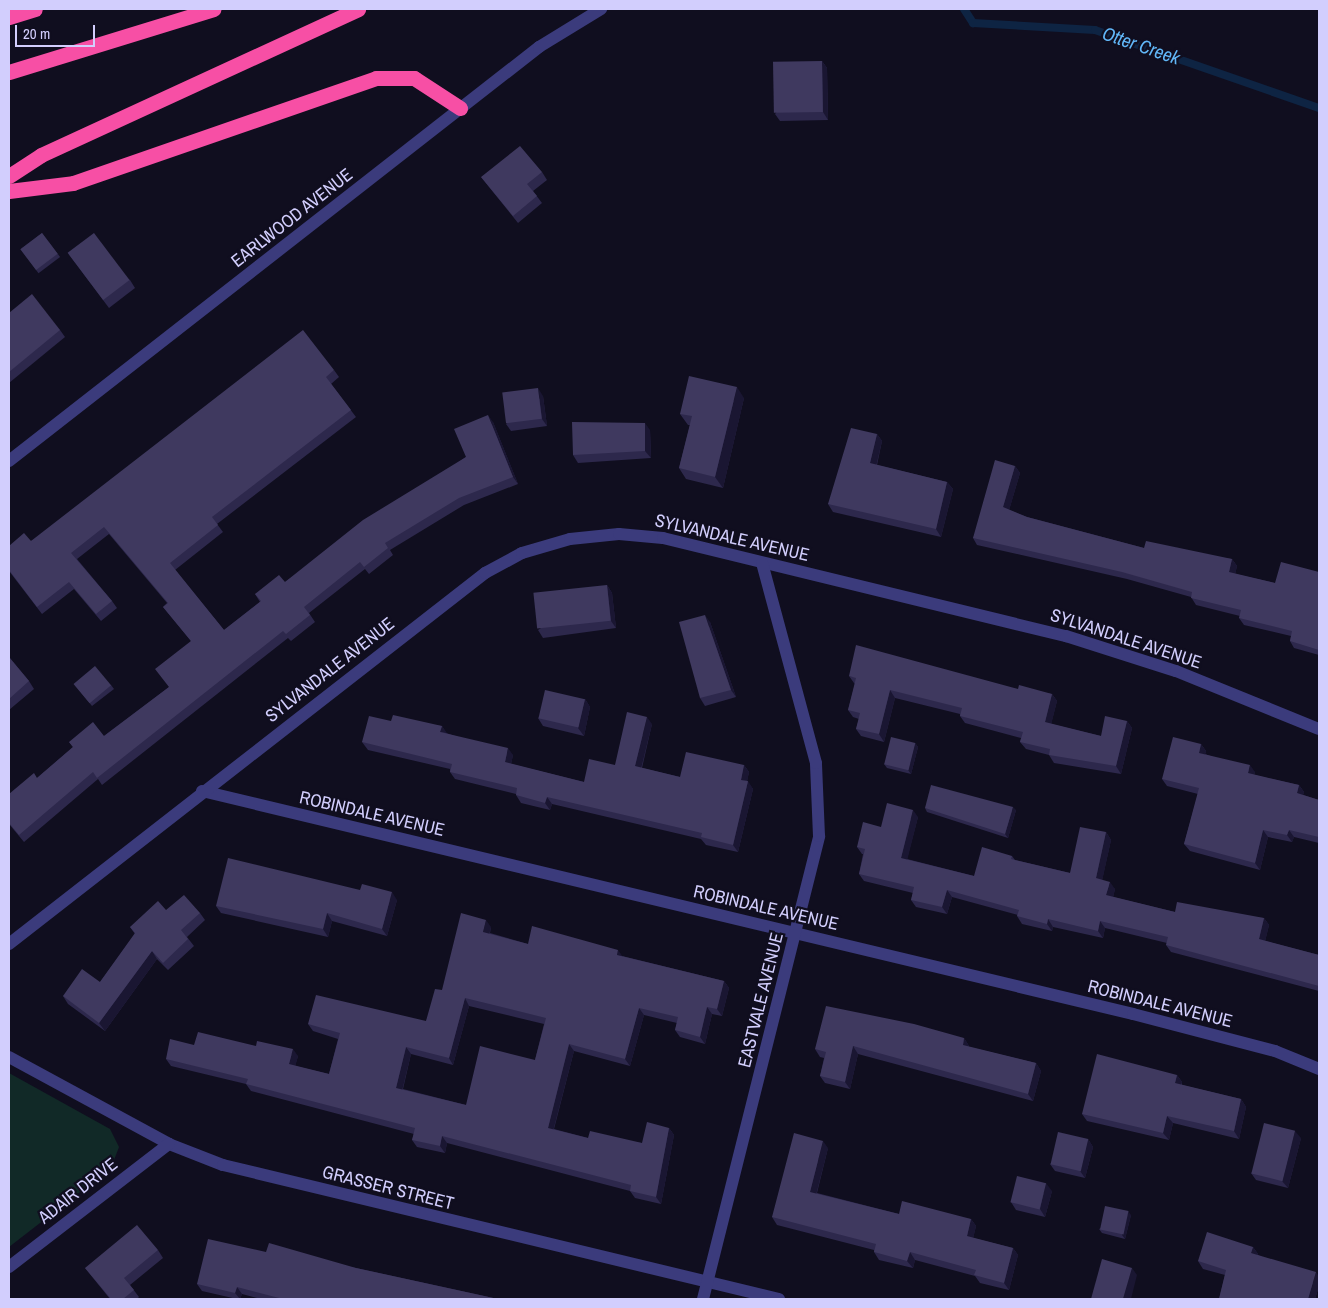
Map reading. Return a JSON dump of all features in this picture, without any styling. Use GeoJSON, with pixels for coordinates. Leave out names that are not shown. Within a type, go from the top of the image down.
{"type":"FeatureCollection","features":[{"type":"Feature","properties":{"kind":"highway"},"geometry":{"type":"LineString","coordinates":[[9,17],[35,9]]}},
{"type":"Feature","properties":{"kind":"highway"},"geometry":{"type":"LineString","coordinates":[[9,72],[214,9]]}},
{"type":"Feature","properties":{"kind":"highway"},"geometry":{"type":"LineString","coordinates":[[9,176],[41,155],[358,9]]}},
{"type":"Feature","properties":{"kind":"highway"},"geometry":{"type":"LineString","coordinates":[[9,190],[73,183],[376,78],[414,78],[460,108]]}},
{"type":"Feature","properties":{"kind":"street","name":"EARLWOOD AVENUE"},"geometry":{"type":"LineString","coordinates":[[9,461],[539,47],[601,9]]}},
{"type":"Feature","properties":{"kind":"street","name":"SYLVANDALE AVENUE"},"geometry":{"type":"LineString","coordinates":[[9,944],[202,791],[472,582],[510,558],[570,539],[633,534],[762,563],[1087,642],[1185,675],[1319,729]]}},
{"type":"Feature","properties":{"kind":"street","name":"EASTVALE AVENUE"},"geometry":{"type":"LineString","coordinates":[[703,1299],[817,850],[819,779],[762,563]]}},
{"type":"Feature","properties":{"kind":"street","name":"ROBINDALE AVENUE"},"geometry":{"type":"LineString","coordinates":[[202,791],[796,933],[1275,1051],[1319,1069]]}},
{"type":"Feature","properties":{"kind":"street","name":"GRASSER STREET"},"geometry":{"type":"LineString","coordinates":[[9,1057],[168,1144],[233,1167],[779,1299]]}},
{"type":"Feature","properties":{"kind":"street","name":"ADAIR DRIVE"},"geometry":{"type":"LineString","coordinates":[[9,1267],[168,1144]]}},
{"type":"Feature","properties":{"kind":"green space"},"geometry":{"type":"Polygon","coordinates":[[[9,1073],[110,1129],[119,1147],[111,1168],[9,1247],[9,1073]]]}},
{"type":"Feature","properties":{"kind":"building"},"geometry":{"type":"Polygon","coordinates":[[[822,61],[823,112],[774,113],[773,62],[822,61]]]}},
{"type":"Feature","properties":{"kind":"building"},"geometry":{"type":"Polygon","coordinates":[[[520,146],[542,172],[527,184],[537,196],[513,216],[481,177],[520,146]]]}},
{"type":"Feature","properties":{"kind":"building"},"geometry":{"type":"Polygon","coordinates":[[[42,233],[58,254],[36,270],[20,249],[42,233]]]}},
{"type":"Feature","properties":{"kind":"building"},"geometry":{"type":"Polygon","coordinates":[[[94,233],[130,280],[103,300],[68,253],[94,233]]]}},
{"type":"Feature","properties":{"kind":"building"},"geometry":{"type":"Polygon","coordinates":[[[32,294],[60,330],[9,372],[9,313],[32,294]]]}},
{"type":"Feature","properties":{"kind":"building"},"geometry":{"type":"Polygon","coordinates":[[[303,330],[334,370],[326,377],[351,410],[212,517],[218,525],[170,563],[224,630],[261,601],[255,594],[279,575],[285,582],[363,520],[466,457],[454,429],[488,415],[513,477],[459,498],[385,543],[388,548],[364,567],[360,562],[304,607],[310,615],[286,634],[283,631],[97,778],[93,772],[19,835],[9,823],[9,794],[34,773],[37,778],[73,747],[69,742],[93,722],[104,736],[169,687],[155,669],[191,641],[163,607],[168,603],[104,527],[71,553],[112,601],[96,614],[69,582],[37,607],[9,570],[9,546],[24,533],[31,541],[303,330]]]}},
{"type":"Feature","properties":{"kind":"building"},"geometry":{"type":"Polygon","coordinates":[[[689,376],[737,387],[715,477],[679,468],[692,416],[680,414],[689,376]]]}},
{"type":"Feature","properties":{"kind":"building"},"geometry":{"type":"Polygon","coordinates":[[[538,388],[542,419],[506,423],[502,392],[538,388]]]}},
{"type":"Feature","properties":{"kind":"building"},"geometry":{"type":"Polygon","coordinates":[[[572,422],[645,423],[645,451],[573,455],[572,422]]]}},
{"type":"Feature","properties":{"kind":"building"},"geometry":{"type":"Polygon","coordinates":[[[851,428],[877,434],[870,463],[947,482],[936,529],[828,504],[851,428]]]}},
{"type":"Feature","properties":{"kind":"building"},"geometry":{"type":"Polygon","coordinates":[[[995,460],[1015,466],[1003,507],[1027,517],[1144,548],[1146,541],[1232,559],[1229,572],[1275,583],[1281,562],[1319,572],[1319,650],[1290,641],[1292,631],[1239,618],[1241,610],[1191,598],[1192,592],[1122,572],[973,538],[995,460]]]}},
{"type":"Feature","properties":{"kind":"building"},"geometry":{"type":"Polygon","coordinates":[[[607,585],[611,621],[537,629],[533,593],[607,585]]]}},
{"type":"Feature","properties":{"kind":"building"},"geometry":{"type":"Polygon","coordinates":[[[705,615],[731,690],[700,698],[679,622],[705,615]]]}},
{"type":"Feature","properties":{"kind":"building"},"geometry":{"type":"Polygon","coordinates":[[[856,645],[1018,689],[1019,685],[1052,694],[1045,722],[1101,736],[1105,716],[1127,721],[1116,766],[1049,755],[1050,749],[1020,742],[1023,732],[960,716],[962,708],[890,690],[879,734],[856,729],[860,713],[848,710],[856,678],[849,676],[856,645]]]}},
{"type":"Feature","properties":{"kind":"building"},"geometry":{"type":"Polygon","coordinates":[[[9,657],[29,681],[9,699],[9,657]]]}},
{"type":"Feature","properties":{"kind":"building"},"geometry":{"type":"Polygon","coordinates":[[[95,666],[111,685],[90,703],[74,684],[95,666]]]}},
{"type":"Feature","properties":{"kind":"building"},"geometry":{"type":"Polygon","coordinates":[[[545,690],[585,699],[578,727],[538,718],[545,690]]]}},
{"type":"Feature","properties":{"kind":"building"},"geometry":{"type":"Polygon","coordinates":[[[627,712],[647,717],[635,766],[680,777],[686,752],[744,765],[741,780],[748,781],[733,845],[701,837],[702,833],[547,797],[545,803],[516,795],[517,788],[450,772],[452,764],[362,742],[369,716],[391,721],[393,715],[442,726],[440,732],[508,748],[505,762],[584,782],[589,759],[615,765],[627,712]]]}},
{"type":"Feature","properties":{"kind":"building"},"geometry":{"type":"Polygon","coordinates":[[[891,737],[915,743],[908,770],[884,764],[891,737]]]}},
{"type":"Feature","properties":{"kind":"building"},"geometry":{"type":"Polygon","coordinates":[[[1173,737],[1201,744],[1199,753],[1250,765],[1248,773],[1299,785],[1297,793],[1319,800],[1319,837],[1289,830],[1287,835],[1263,830],[1255,863],[1184,844],[1199,788],[1162,779],[1173,737]]]}},
{"type":"Feature","properties":{"kind":"building"},"geometry":{"type":"Polygon","coordinates":[[[931,785],[1013,807],[1005,834],[925,808],[931,785]]]}},
{"type":"Feature","properties":{"kind":"building"},"geometry":{"type":"Polygon","coordinates":[[[887,803],[913,810],[901,858],[974,876],[982,847],[1012,856],[1011,859],[1070,873],[1080,827],[1106,832],[1096,878],[1110,882],[1106,895],[1175,912],[1177,902],[1264,918],[1259,939],[1319,955],[1319,986],[1166,945],[1168,937],[1100,921],[1098,931],[1048,919],[1047,924],[1017,916],[1019,910],[947,890],[942,907],[911,900],[914,887],[859,874],[865,849],[857,847],[863,822],[881,827],[887,803]]]}},
{"type":"Feature","properties":{"kind":"building"},"geometry":{"type":"Polygon","coordinates":[[[228,858],[360,890],[362,884],[392,892],[382,929],[327,913],[323,929],[216,906],[228,858]]]}},
{"type":"Feature","properties":{"kind":"building"},"geometry":{"type":"Polygon","coordinates":[[[184,895],[200,913],[181,930],[188,939],[163,963],[152,951],[99,1023],[63,996],[82,969],[100,982],[135,933],[130,927],[158,901],[166,910],[184,895]]]}},
{"type":"Feature","properties":{"kind":"building"},"geometry":{"type":"Polygon","coordinates":[[[461,913],[486,920],[483,932],[528,944],[532,926],[618,950],[617,955],[724,981],[717,1009],[707,1007],[700,1037],[675,1030],[678,1017],[639,1008],[625,1059],[569,1044],[548,1128],[588,1138],[590,1131],[642,1143],[647,1122],[669,1128],[656,1197],[630,1191],[631,1185],[442,1136],[440,1146],[412,1140],[415,1128],[246,1084],[248,1079],[166,1059],[170,1039],[194,1045],[198,1032],[256,1046],[257,1041],[293,1049],[289,1064],[329,1074],[340,1033],[308,1024],[316,995],[426,1021],[435,989],[442,990],[461,913]],[[465,998],[449,1058],[406,1047],[396,1088],[466,1105],[480,1046],[535,1060],[546,1018],[465,998]]]}},
{"type":"Feature","properties":{"kind":"building"},"geometry":{"type":"Polygon","coordinates":[[[826,1006],[914,1024],[964,1038],[963,1045],[1036,1063],[1028,1094],[853,1046],[845,1082],[820,1076],[826,1052],[815,1049],[826,1006]]]}},
{"type":"Feature","properties":{"kind":"building"},"geometry":{"type":"Polygon","coordinates":[[[1097,1054],[1177,1075],[1175,1083],[1241,1099],[1234,1131],[1167,1116],[1163,1133],[1082,1114],[1097,1054]]]}},
{"type":"Feature","properties":{"kind":"building"},"geometry":{"type":"Polygon","coordinates":[[[1264,1123],[1295,1131],[1282,1181],[1251,1173],[1264,1123]]]}},
{"type":"Feature","properties":{"kind":"building"},"geometry":{"type":"Polygon","coordinates":[[[1058,1132],[1088,1139],[1081,1171],[1051,1164],[1058,1132]]]}},
{"type":"Feature","properties":{"kind":"building"},"geometry":{"type":"Polygon","coordinates":[[[794,1133],[823,1141],[810,1192],[899,1214],[902,1201],[971,1219],[967,1236],[1013,1248],[1004,1283],[974,1275],[976,1270],[910,1252],[907,1261],[874,1252],[876,1244],[772,1217],[794,1133]]]}},
{"type":"Feature","properties":{"kind":"building"},"geometry":{"type":"Polygon","coordinates":[[[1017,1176],[1046,1183],[1040,1209],[1010,1202],[1017,1176]]]}},
{"type":"Feature","properties":{"kind":"building"},"geometry":{"type":"Polygon","coordinates":[[[1105,1206],[1128,1211],[1123,1234],[1100,1229],[1105,1206]]]}},
{"type":"Feature","properties":{"kind":"building"},"geometry":{"type":"Polygon","coordinates":[[[137,1225],[158,1250],[124,1278],[134,1290],[123,1299],[111,1299],[85,1268],[137,1225]]]}},
{"type":"Feature","properties":{"kind":"building"},"geometry":{"type":"Polygon","coordinates":[[[1207,1232],[1253,1247],[1251,1253],[1316,1272],[1308,1299],[1219,1299],[1226,1270],[1198,1261],[1207,1232]]]}},
{"type":"Feature","properties":{"kind":"building"},"geometry":{"type":"Polygon","coordinates":[[[208,1239],[266,1252],[269,1243],[356,1268],[498,1299],[283,1299],[237,1287],[235,1293],[197,1284],[208,1239]]]}},
{"type":"Feature","properties":{"kind":"building"},"geometry":{"type":"Polygon","coordinates":[[[1102,1259],[1132,1268],[1123,1299],[1091,1299],[1102,1259]]]}},
{"type":"Feature","properties":{"kind":"waterway","name":"Otter Creek"},"geometry":{"type":"LineString","coordinates":[[964,9],[973,23],[1095,30],[1319,108]]}}]}
